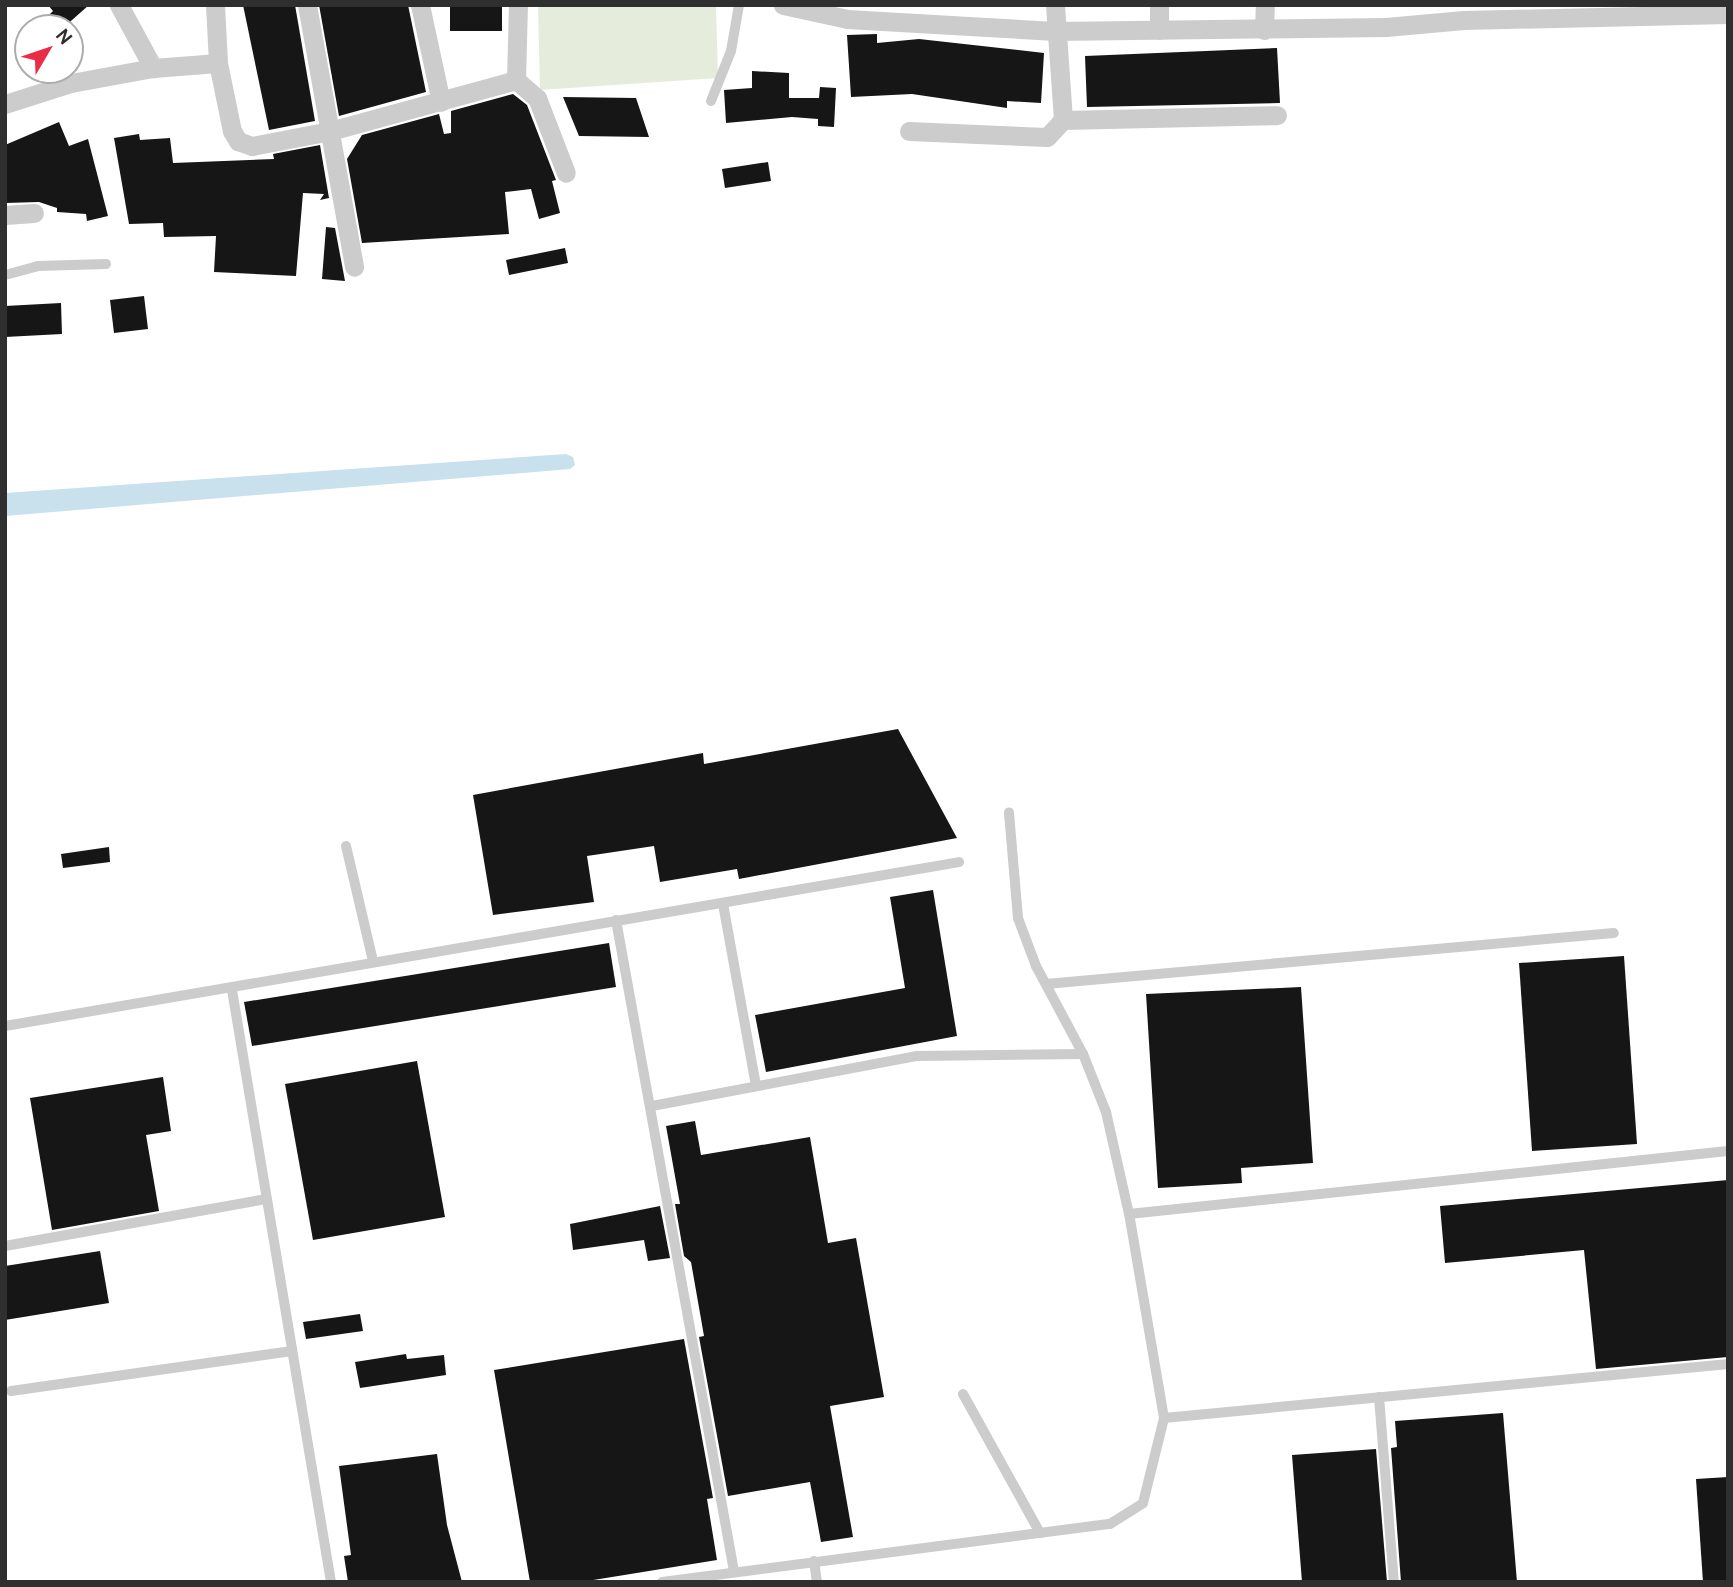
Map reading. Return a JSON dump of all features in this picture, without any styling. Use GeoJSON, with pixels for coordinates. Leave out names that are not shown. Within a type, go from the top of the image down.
{"type":"FeatureCollection","features":[{"type":"Feature","properties":{"kind":"street"},"geometry":{"type":"LineString","coordinates":[[119,5],[153,68]]}},
{"type":"Feature","properties":{"kind":"street"},"geometry":{"type":"LineString","coordinates":[[215,5],[218,63],[232,131],[238,141],[252,146],[330,131],[516,80]]}},
{"type":"Feature","properties":{"kind":"street"},"geometry":{"type":"LineString","coordinates":[[307,5],[354,267]]}},
{"type":"Feature","properties":{"kind":"street"},"geometry":{"type":"LineString","coordinates":[[420,5],[441,102]]}},
{"type":"Feature","properties":{"kind":"street"},"geometry":{"type":"LineString","coordinates":[[516,80],[518,5]]}},
{"type":"Feature","properties":{"kind":"street"},"geometry":{"type":"LineString","coordinates":[[1055,5],[1063,120]]}},
{"type":"Feature","properties":{"kind":"street"},"geometry":{"type":"LineString","coordinates":[[1159,5],[1159,30]]}},
{"type":"Feature","properties":{"kind":"street"},"geometry":{"type":"LineString","coordinates":[[1264,30],[1265,5]]}},
{"type":"Feature","properties":{"kind":"street"},"geometry":{"type":"LineString","coordinates":[[789,6],[847,19],[1055,32],[1386,27],[1464,12],[1717,11]]}},
{"type":"Feature","properties":{"kind":"street"},"geometry":{"type":"LineString","coordinates":[[5,104],[71,83],[153,68],[218,63]]}},
{"type":"Feature","properties":{"kind":"street"},"geometry":{"type":"LineString","coordinates":[[516,80],[537,98],[566,173]]}},
{"type":"Feature","properties":{"kind":"street"},"geometry":{"type":"LineString","coordinates":[[909,131],[1046,137],[1063,120],[1277,115]]}},
{"type":"Feature","properties":{"kind":"street"},"geometry":{"type":"LineString","coordinates":[[5,215],[34,213]]}},
{"type":"Feature","properties":{"kind":"lane"},"geometry":{"type":"LineString","coordinates":[[711,101],[731,51],[739,5]]}},
{"type":"Feature","properties":{"kind":"lane"},"geometry":{"type":"LineString","coordinates":[[5,275],[38,266],[106,264]]}},
{"type":"Feature","properties":{"kind":"lane"},"geometry":{"type":"LineString","coordinates":[[662,1582],[1110,1524],[1143,1503],[1164,1418],[1129,1214],[1106,1112],[1083,1054],[1046,984],[1018,918],[1009,813]]}},
{"type":"Feature","properties":{"kind":"lane"},"geometry":{"type":"LineString","coordinates":[[346,846],[373,961]]}},
{"type":"Feature","properties":{"kind":"lane"},"geometry":{"type":"LineString","coordinates":[[5,1026],[232,990],[373,961],[723,904],[801,886],[959,862]]}},
{"type":"Feature","properties":{"kind":"lane"},"geometry":{"type":"LineString","coordinates":[[723,904],[756,1086]]}},
{"type":"Feature","properties":{"kind":"lane"},"geometry":{"type":"LineString","coordinates":[[616,920],[652,1106],[734,1571]]}},
{"type":"Feature","properties":{"kind":"lane"},"geometry":{"type":"LineString","coordinates":[[1046,984],[1614,933]]}},
{"type":"Feature","properties":{"kind":"lane"},"geometry":{"type":"LineString","coordinates":[[232,990],[331,1582]]}},
{"type":"Feature","properties":{"kind":"lane"},"geometry":{"type":"LineString","coordinates":[[652,1106],[917,1056],[1083,1054]]}},
{"type":"Feature","properties":{"kind":"lane"},"geometry":{"type":"LineString","coordinates":[[1129,1214],[1728,1151]]}},
{"type":"Feature","properties":{"kind":"lane"},"geometry":{"type":"LineString","coordinates":[[5,1246],[266,1199]]}},
{"type":"Feature","properties":{"kind":"lane"},"geometry":{"type":"LineString","coordinates":[[11,1391],[292,1351]]}},
{"type":"Feature","properties":{"kind":"lane"},"geometry":{"type":"LineString","coordinates":[[1164,1418],[1728,1364]]}},
{"type":"Feature","properties":{"kind":"lane"},"geometry":{"type":"LineString","coordinates":[[963,1394],[1040,1533]]}},
{"type":"Feature","properties":{"kind":"lane"},"geometry":{"type":"LineString","coordinates":[[1379,1397],[1394,1582]]}},
{"type":"Feature","properties":{"kind":"lane"},"geometry":{"type":"LineString","coordinates":[[814,1561],[817,1582]]}},
{"type":"Feature","properties":{"kind":"green space"},"geometry":{"type":"Polygon","coordinates":[[[538,6],[716,6],[718,78],[540,90],[538,6]]]}},
{"type":"Feature","properties":{"kind":"water"},"geometry":{"type":"Polygon","coordinates":[[[566,454],[573,457],[575,465],[570,469],[5,516],[5,493],[566,454]]]}},
{"type":"Feature","properties":{"kind":"building"},"geometry":{"type":"Polygon","coordinates":[[[48,5],[89,5],[79,14],[50,14],[53,11],[48,5]]]}},
{"type":"Feature","properties":{"kind":"building"},"geometry":{"type":"Polygon","coordinates":[[[243,5],[295,5],[315,121],[269,130],[243,5]]]}},
{"type":"Feature","properties":{"kind":"building"},"geometry":{"type":"Polygon","coordinates":[[[319,5],[408,5],[426,92],[339,116],[319,5]]]}},
{"type":"Feature","properties":{"kind":"building"},"geometry":{"type":"Polygon","coordinates":[[[450,5],[502,5],[502,31],[450,31],[450,5]]]}},
{"type":"Feature","properties":{"kind":"building"},"geometry":{"type":"Polygon","coordinates":[[[877,34],[877,43],[919,39],[1044,53],[1041,103],[1007,101],[1007,108],[912,94],[851,97],[847,35],[877,34]]]}},
{"type":"Feature","properties":{"kind":"building"},"geometry":{"type":"Polygon","coordinates":[[[1277,48],[1280,103],[1087,107],[1085,56],[1277,48]]]}},
{"type":"Feature","properties":{"kind":"building"},"geometry":{"type":"Polygon","coordinates":[[[752,71],[789,73],[789,98],[819,98],[820,87],[836,88],[834,127],[818,126],[818,119],[792,117],[726,123],[724,90],[752,88],[752,71]]]}},
{"type":"Feature","properties":{"kind":"building"},"geometry":{"type":"Polygon","coordinates":[[[513,94],[527,105],[556,180],[552,181],[560,213],[539,219],[531,189],[505,192],[509,234],[362,243],[347,159],[362,135],[439,114],[444,134],[451,133],[451,111],[513,94]]]}},
{"type":"Feature","properties":{"kind":"building"},"geometry":{"type":"Polygon","coordinates":[[[563,97],[636,98],[649,137],[579,136],[563,97]]]}},
{"type":"Feature","properties":{"kind":"building"},"geometry":{"type":"Polygon","coordinates":[[[59,122],[69,146],[88,139],[108,216],[87,221],[86,214],[57,212],[57,208],[39,202],[5,203],[5,145],[59,122]]]}},
{"type":"Feature","properties":{"kind":"building"},"geometry":{"type":"Polygon","coordinates":[[[139,134],[140,140],[170,138],[173,163],[274,159],[273,154],[320,145],[329,198],[320,200],[324,194],[303,193],[296,276],[214,272],[216,236],[164,237],[163,223],[129,224],[114,138],[139,134]]]}},
{"type":"Feature","properties":{"kind":"building"},"geometry":{"type":"Polygon","coordinates":[[[768,162],[771,181],[725,188],[722,169],[768,162]]]}},
{"type":"Feature","properties":{"kind":"building"},"geometry":{"type":"Polygon","coordinates":[[[326,227],[335,228],[345,281],[322,279],[326,227]]]}},
{"type":"Feature","properties":{"kind":"building"},"geometry":{"type":"Polygon","coordinates":[[[565,248],[568,263],[509,275],[506,260],[565,248]]]}},
{"type":"Feature","properties":{"kind":"building"},"geometry":{"type":"Polygon","coordinates":[[[144,296],[148,329],[114,333],[110,300],[144,296]]]}},
{"type":"Feature","properties":{"kind":"building"},"geometry":{"type":"Polygon","coordinates":[[[61,303],[62,334],[5,337],[5,306],[61,303]]]}},
{"type":"Feature","properties":{"kind":"building"},"geometry":{"type":"Polygon","coordinates":[[[898,729],[957,838],[739,879],[737,869],[660,882],[654,846],[587,856],[594,902],[493,915],[473,795],[703,753],[704,764],[898,729]]]}},
{"type":"Feature","properties":{"kind":"building"},"geometry":{"type":"Polygon","coordinates":[[[109,847],[110,862],[63,868],[61,854],[109,847]]]}},
{"type":"Feature","properties":{"kind":"building"},"geometry":{"type":"Polygon","coordinates":[[[933,890],[957,1036],[766,1072],[755,1015],[905,988],[890,897],[933,890]]]}},
{"type":"Feature","properties":{"kind":"building"},"geometry":{"type":"Polygon","coordinates":[[[609,943],[616,987],[252,1046],[244,1002],[609,943]]]}},
{"type":"Feature","properties":{"kind":"building"},"geometry":{"type":"Polygon","coordinates":[[[1624,956],[1637,1144],[1532,1151],[1519,963],[1624,956]]]}},
{"type":"Feature","properties":{"kind":"building"},"geometry":{"type":"Polygon","coordinates":[[[1301,987],[1313,1163],[1241,1168],[1242,1183],[1158,1188],[1146,994],[1301,987]]]}},
{"type":"Feature","properties":{"kind":"building"},"geometry":{"type":"Polygon","coordinates":[[[417,1061],[445,1217],[313,1240],[285,1084],[417,1061]]]}},
{"type":"Feature","properties":{"kind":"building"},"geometry":{"type":"Polygon","coordinates":[[[163,1077],[171,1131],[146,1135],[159,1211],[52,1230],[30,1098],[163,1077]]]}},
{"type":"Feature","properties":{"kind":"building"},"geometry":{"type":"Polygon","coordinates":[[[695,1121],[701,1155],[810,1137],[828,1243],[856,1238],[884,1397],[830,1406],[853,1537],[821,1542],[810,1482],[728,1496],[699,1337],[704,1336],[691,1262],[684,1256],[675,1204],[680,1204],[666,1126],[695,1121]]]}},
{"type":"Feature","properties":{"kind":"building"},"geometry":{"type":"Polygon","coordinates":[[[1728,1180],[1728,1357],[1596,1369],[1584,1250],[1445,1263],[1440,1206],[1728,1180]]]}},
{"type":"Feature","properties":{"kind":"building"},"geometry":{"type":"Polygon","coordinates":[[[660,1206],[670,1258],[648,1261],[644,1240],[573,1250],[570,1224],[660,1206]]]}},
{"type":"Feature","properties":{"kind":"building"},"geometry":{"type":"Polygon","coordinates":[[[100,1251],[109,1303],[5,1320],[5,1266],[100,1251]]]}},
{"type":"Feature","properties":{"kind":"building"},"geometry":{"type":"Polygon","coordinates":[[[360,1314],[363,1331],[306,1339],[303,1322],[360,1314]]]}},
{"type":"Feature","properties":{"kind":"building"},"geometry":{"type":"Polygon","coordinates":[[[684,1339],[713,1498],[707,1499],[717,1560],[581,1582],[530,1582],[494,1370],[684,1339]]]}},
{"type":"Feature","properties":{"kind":"building"},"geometry":{"type":"Polygon","coordinates":[[[406,1354],[407,1359],[444,1355],[446,1375],[360,1388],[355,1362],[406,1354]]]}},
{"type":"Feature","properties":{"kind":"building"},"geometry":{"type":"Polygon","coordinates":[[[1503,1413],[1517,1582],[1401,1582],[1391,1448],[1397,1447],[1395,1421],[1503,1413]]]}},
{"type":"Feature","properties":{"kind":"building"},"geometry":{"type":"Polygon","coordinates":[[[1376,1449],[1387,1582],[1302,1582],[1292,1455],[1376,1449]]]}},
{"type":"Feature","properties":{"kind":"building"},"geometry":{"type":"Polygon","coordinates":[[[437,1454],[447,1525],[462,1582],[348,1582],[344,1556],[351,1555],[339,1466],[437,1454]]]}},
{"type":"Feature","properties":{"kind":"building"},"geometry":{"type":"Polygon","coordinates":[[[1728,1477],[1728,1582],[1703,1582],[1696,1479],[1728,1477]]]}}]}
